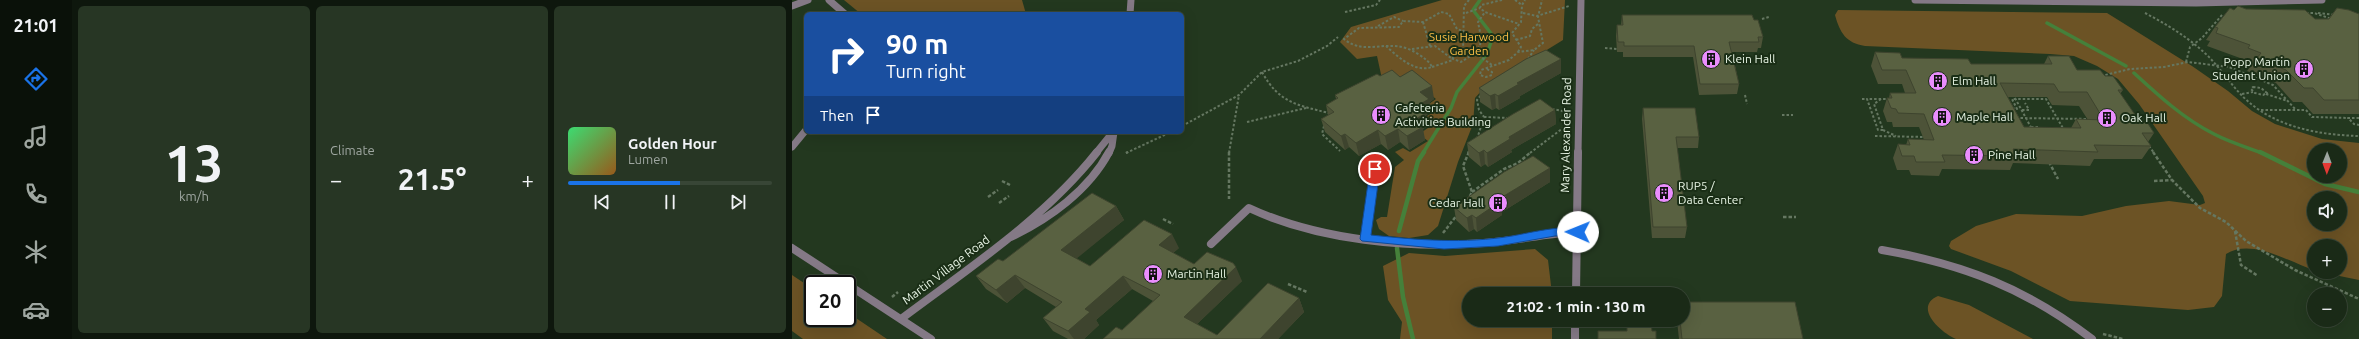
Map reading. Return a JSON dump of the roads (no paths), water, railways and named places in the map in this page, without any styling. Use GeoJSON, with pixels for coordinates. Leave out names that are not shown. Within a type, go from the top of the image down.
{"type":"FeatureCollection","features":[{"type":"Feature","properties":{"kind":"street"},"geometry":{"type":"LineString","coordinates":[[792,6],[808,0]]}},
{"type":"Feature","properties":{"kind":"street"},"geometry":{"type":"LineString","coordinates":[[829,0],[843,12]]}},
{"type":"Feature","properties":{"kind":"street"},"geometry":{"type":"LineString","coordinates":[[1130,12],[1131,0]]}},
{"type":"Feature","properties":{"kind":"street","name":"Mary Alexander Road"},"geometry":{"type":"LineString","coordinates":[[1576,287],[1581,0]]}},
{"type":"Feature","properties":{"kind":"street"},"geometry":{"type":"LineString","coordinates":[[1915,0],[2322,0]]}},
{"type":"Feature","properties":{"kind":"street"},"geometry":{"type":"LineString","coordinates":[[792,147],[804,132]]}},
{"type":"Feature","properties":{"kind":"street","name":"Martin Village Road"},"geometry":{"type":"LineString","coordinates":[[901,319],[1005,241],[1030,229],[1081,188],[1110,152],[1114,143],[1113,134]]}},
{"type":"Feature","properties":{"kind":"street"},"geometry":{"type":"LineString","coordinates":[[1365,239],[1375,169]]}},
{"type":"Feature","properties":{"kind":"street"},"geometry":{"type":"LineString","coordinates":[[1211,244],[1249,208],[1292,227],[1318,234],[1444,246],[1490,243],[1555,232],[1578,232]]}},
{"type":"Feature","properties":{"kind":"street"},"geometry":{"type":"LineString","coordinates":[[792,248],[833,275]]}},
{"type":"Feature","properties":{"kind":"street"},"geometry":{"type":"LineString","coordinates":[[1882,250],[1936,259],[1989,277],[2038,302],[2092,339]]}},
{"type":"Feature","properties":{"kind":"street"},"geometry":{"type":"LineString","coordinates":[[856,290],[931,339]]}},
{"type":"Feature","properties":{"kind":"street"},"geometry":{"type":"LineString","coordinates":[[1575,327],[1575,339]]}},
{"type":"Feature","properties":{"kind":"waterway"},"geometry":{"type":"LineString","coordinates":[[1423,153],[1451,108],[1457,92],[1487,54],[1493,36],[1473,10],[1480,0]]}},
{"type":"Feature","properties":{"kind":"waterway"},"geometry":{"type":"LineString","coordinates":[[2047,23],[2126,66]]}},
{"type":"Feature","properties":{"kind":"waterway"},"geometry":{"type":"LineString","coordinates":[[2134,73],[2172,106],[2203,128],[2226,140],[2262,153]]}},
{"type":"Feature","properties":{"kind":"waterway"},"geometry":{"type":"LineString","coordinates":[[1399,231],[1418,161],[1424,152]]}},
{"type":"Feature","properties":{"kind":"waterway"},"geometry":{"type":"LineString","coordinates":[[2260,152],[2325,184],[2359,192]]}},
{"type":"Feature","properties":{"kind":"waterway"},"geometry":{"type":"LineString","coordinates":[[1397,248],[1403,297],[1413,339]]}},
{"type":"Feature","properties":{"kind":"place","name":"Klein Hall"},"geometry":{"type":"Point","coordinates":[1711,59]}},
{"type":"Feature","properties":{"kind":"place","name":"Popp Martin Student Union"},"geometry":{"type":"Point","coordinates":[2304,69]}},
{"type":"Feature","properties":{"kind":"place","name":"Elm Hall"},"geometry":{"type":"Point","coordinates":[1938,81]}},
{"type":"Feature","properties":{"kind":"place","name":"Cafeteria Activities Building"},"geometry":{"type":"Point","coordinates":[1381,115]}},
{"type":"Feature","properties":{"kind":"place","name":"Maple Hall"},"geometry":{"type":"Point","coordinates":[1942,117]}},
{"type":"Feature","properties":{"kind":"place","name":"Oak Hall"},"geometry":{"type":"Point","coordinates":[2107,118]}},
{"type":"Feature","properties":{"kind":"place","name":"Pine Hall"},"geometry":{"type":"Point","coordinates":[1974,155]}},
{"type":"Feature","properties":{"kind":"place","name":"RUP5 / Data Center"},"geometry":{"type":"Point","coordinates":[1664,193]}},
{"type":"Feature","properties":{"kind":"place","name":"Cedar Hall"},"geometry":{"type":"Point","coordinates":[1498,203]}},
{"type":"Feature","properties":{"kind":"place","name":"Martin Hall"},"geometry":{"type":"Point","coordinates":[1153,274]}},
{"type":"Feature","properties":{"kind":"park label","name":"Susie Harwood Garden"},"geometry":{"type":"Point","coordinates":[1469,44]}}]}
